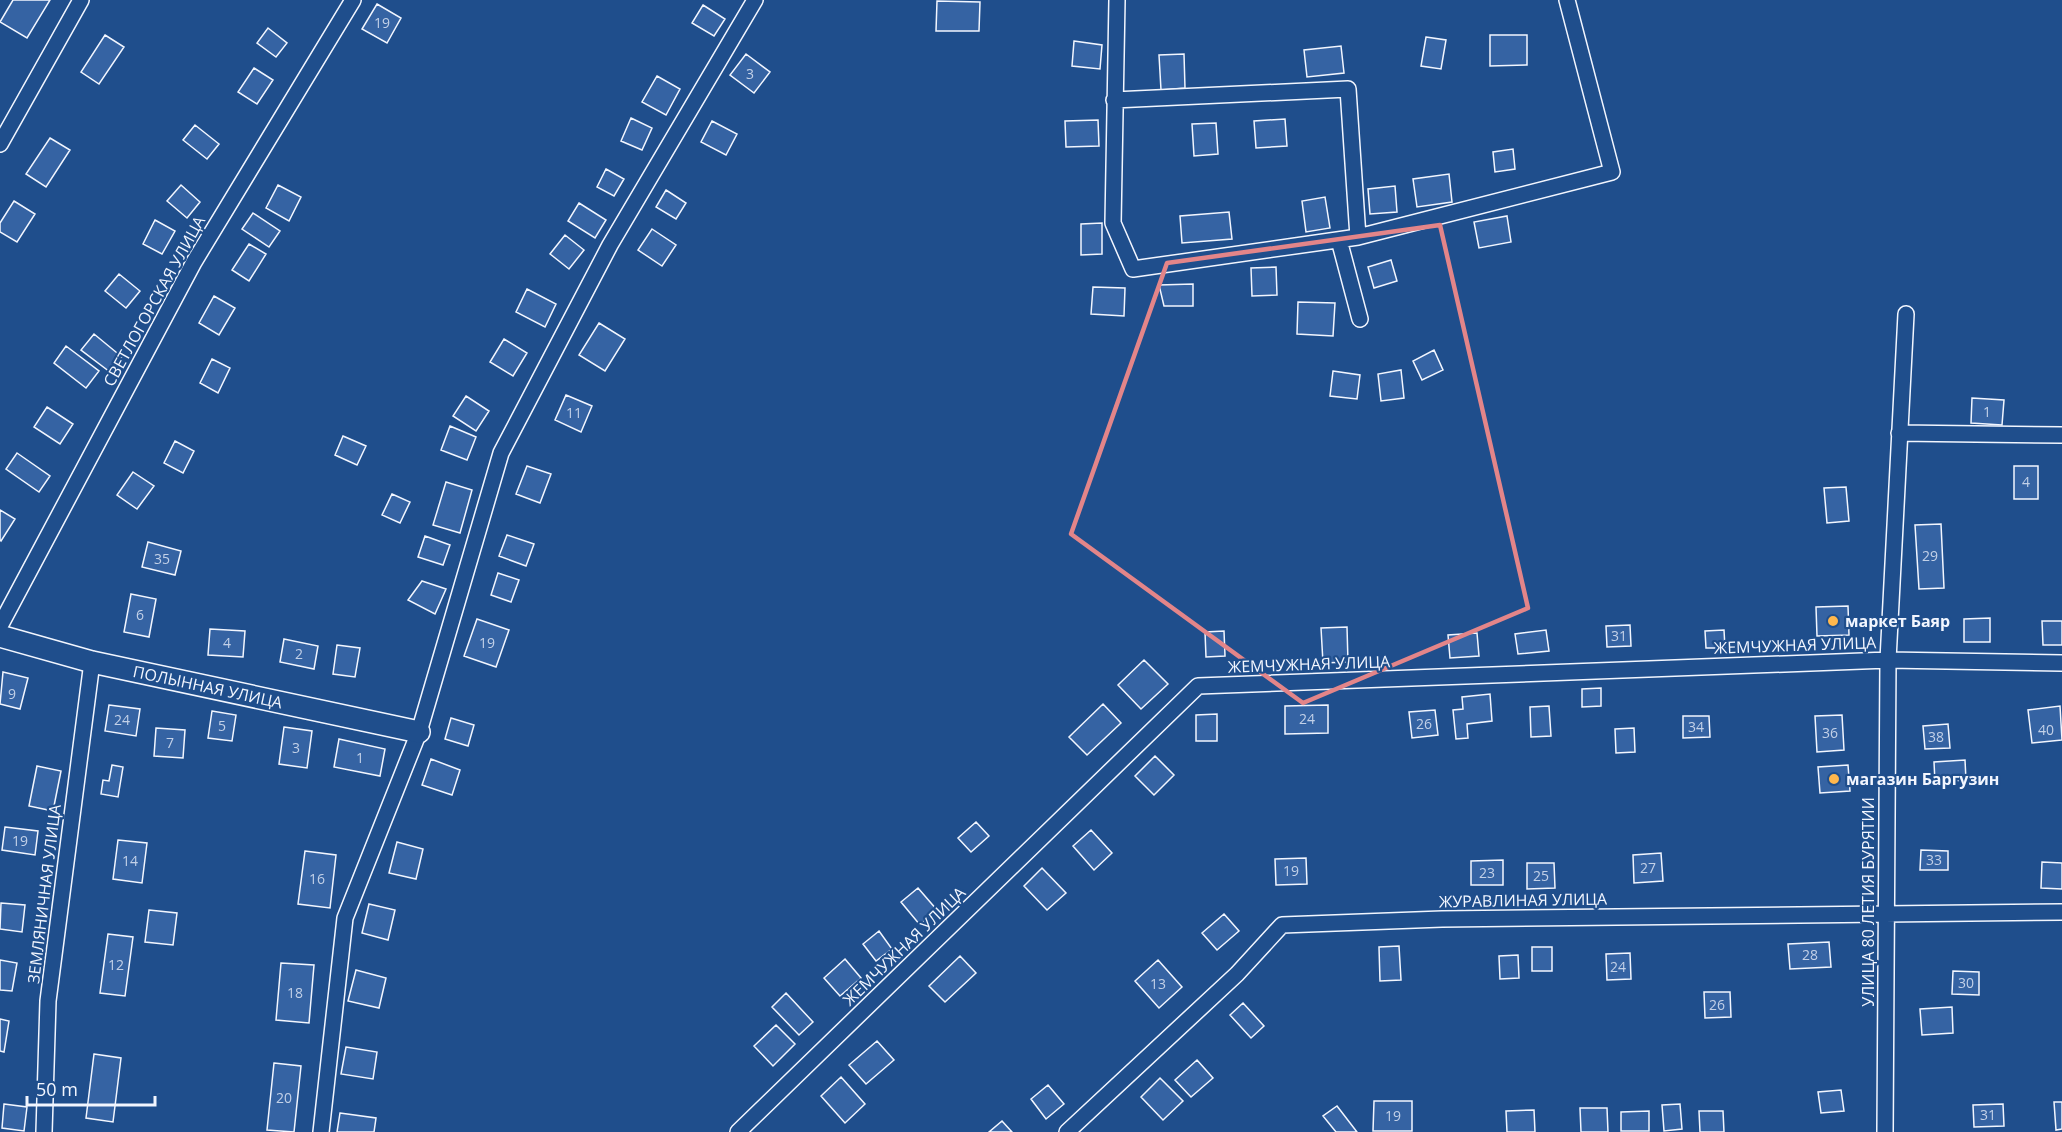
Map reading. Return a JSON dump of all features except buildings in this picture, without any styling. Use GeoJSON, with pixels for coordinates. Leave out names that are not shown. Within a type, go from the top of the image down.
{"type":"FeatureCollection","features":[{"type":"Feature","properties":{"kind":"street"},"geometry":{"type":"LineString","coordinates":[[0,144],[81,0]]}},
{"type":"Feature","properties":{"kind":"street","name":"СВЕТЛОГОРСКАЯ УЛИЦА"},"geometry":{"type":"LineString","coordinates":[[0,626],[194,262],[353,0]]}},
{"type":"Feature","properties":{"kind":"street"},"geometry":{"type":"LineString","coordinates":[[321,1132],[345,918],[419,732],[501,453],[610,245],[755,0]]}},
{"type":"Feature","properties":{"kind":"street"},"geometry":{"type":"LineString","coordinates":[[1117,0],[1113,223],[1133,269],[1358,237],[1612,172],[1567,0]]}},
{"type":"Feature","properties":{"kind":"street"},"geometry":{"type":"LineString","coordinates":[[1114,100],[1348,89],[1358,237]]}},
{"type":"Feature","properties":{"kind":"street"},"geometry":{"type":"LineString","coordinates":[[1339,240],[1360,319]]}},
{"type":"Feature","properties":{"kind":"street","name":"УЛИЦА 80 ЛЕТИЯ БУРЯТИИ"},"geometry":{"type":"LineString","coordinates":[[1885,1132],[1888,660],[1906,314]]}},
{"type":"Feature","properties":{"kind":"street"},"geometry":{"type":"LineString","coordinates":[[1899,433],[2062,435]]}},
{"type":"Feature","properties":{"kind":"street","name":"ПОЛЫННАЯ УЛИЦА"},"geometry":{"type":"LineString","coordinates":[[0,636],[92,662],[419,732]]}},
{"type":"Feature","properties":{"kind":"street","name":"ЖЕМЧУЖНАЯ УЛИЦА"},"geometry":{"type":"LineString","coordinates":[[738,1132],[1198,686],[1888,660],[2062,663]]}},
{"type":"Feature","properties":{"kind":"street","name":"ЗЕМЛЯНИЧНАЯ УЛИЦА"},"geometry":{"type":"LineString","coordinates":[[44,1132],[48,1001],[92,662]]}},
{"type":"Feature","properties":{"kind":"street","name":"ЖУРАВЛИНАЯ УЛИЦА"},"geometry":{"type":"LineString","coordinates":[[1067,1132],[1238,974],[1282,925],[1442,919],[2062,912]]}},
{"type":"Feature","properties":{"kind":"highlighted area"},"geometry":{"type":"Polygon","coordinates":[[[1440,225],[1528,608],[1303,703],[1071,534],[1167,263],[1440,225]]]}},
{"type":"Feature","properties":{"kind":"place","name":"маркет Баяр"},"geometry":{"type":"Point","coordinates":[1833,621]}},
{"type":"Feature","properties":{"kind":"place","name":"магазин Баргузин"},"geometry":{"type":"Point","coordinates":[1834,779]}}]}
